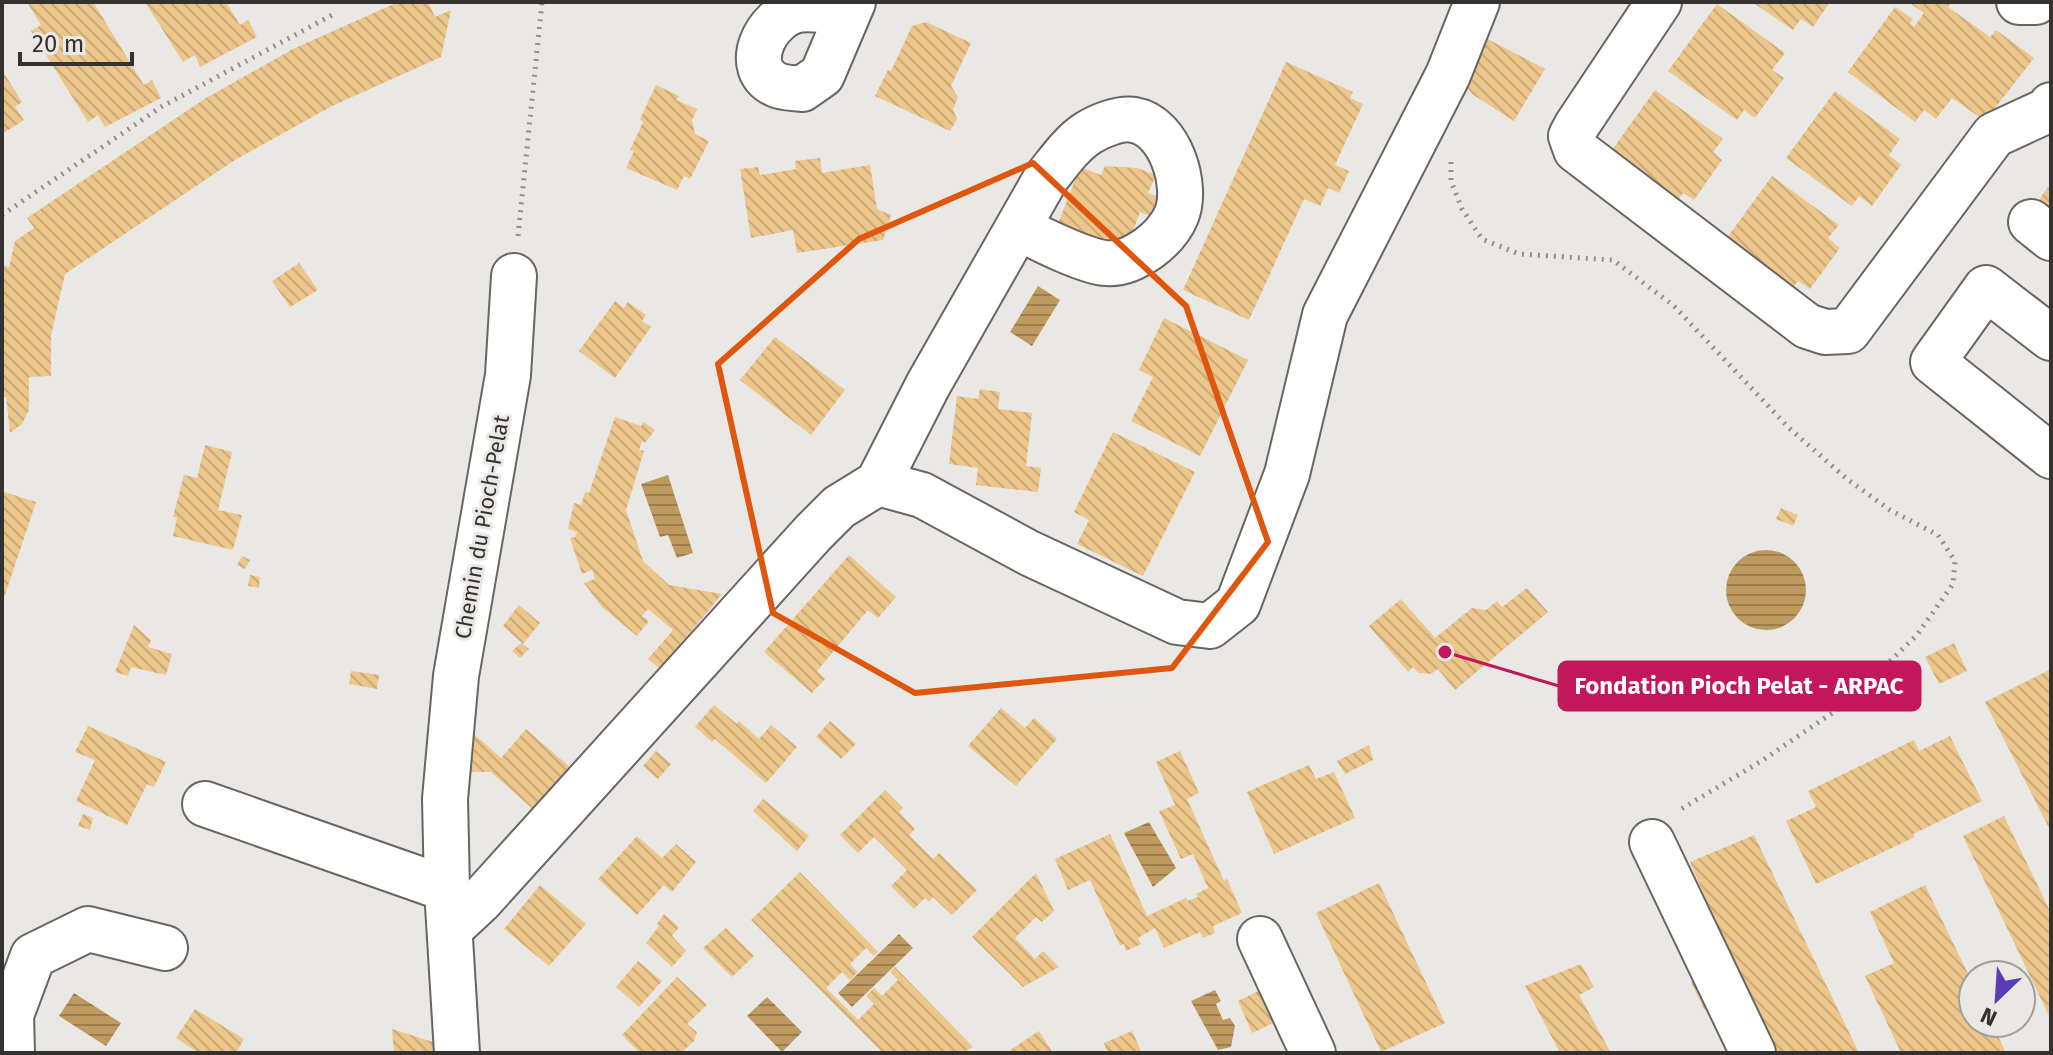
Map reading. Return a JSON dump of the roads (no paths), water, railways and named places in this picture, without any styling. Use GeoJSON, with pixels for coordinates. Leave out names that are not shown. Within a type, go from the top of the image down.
{"type":"FeatureCollection","features":[{"type":"Feature","properties":{"kind":"street"},"geometry":{"type":"LineString","coordinates":[[878,483],[922,495],[1029,553],[1177,622],[1210,626],[1238,604],[1287,474],[1325,315],[1448,75],[1477,2]]}},
{"type":"Feature","properties":{"kind":"street"},"geometry":{"type":"LineString","coordinates":[[1659,2],[1577,125],[1571,136],[1576,150],[1807,326],[1825,332],[1848,331],[1994,135],[2048,110],[2051,105]]}},
{"type":"Feature","properties":{"kind":"street"},"geometry":{"type":"LineString","coordinates":[[2019,2],[2036,2]]}},
{"type":"Feature","properties":{"kind":"street"},"geometry":{"type":"LineString","coordinates":[[205,804],[449,909],[480,901],[813,533],[839,507],[878,483],[928,385],[1020,228]]}},
{"type":"Feature","properties":{"kind":"street","name":"Chemin du Pioch-Pelat"},"geometry":{"type":"LineString","coordinates":[[457,1053],[445,799],[452,711],[508,375],[514,276]]}},
{"type":"Feature","properties":{"kind":"street"},"geometry":{"type":"LineString","coordinates":[[2051,338],[1986,288],[1933,362],[2051,456]]}},
{"type":"Feature","properties":{"kind":"street"},"geometry":{"type":"LineString","coordinates":[[1652,842],[1753,1053]]}},
{"type":"Feature","properties":{"kind":"street"},"geometry":{"type":"LineString","coordinates":[[12,1053],[11,1015],[33,956],[88,929],[165,948]]}},
{"type":"Feature","properties":{"kind":"street"},"geometry":{"type":"LineString","coordinates":[[1260,939],[1313,1053]]}},
{"type":"Feature","properties":{"kind":"place","name":"Fondation Pioch Pelat - ARPAC"},"geometry":{"type":"Point","coordinates":[1445,652]}}]}
